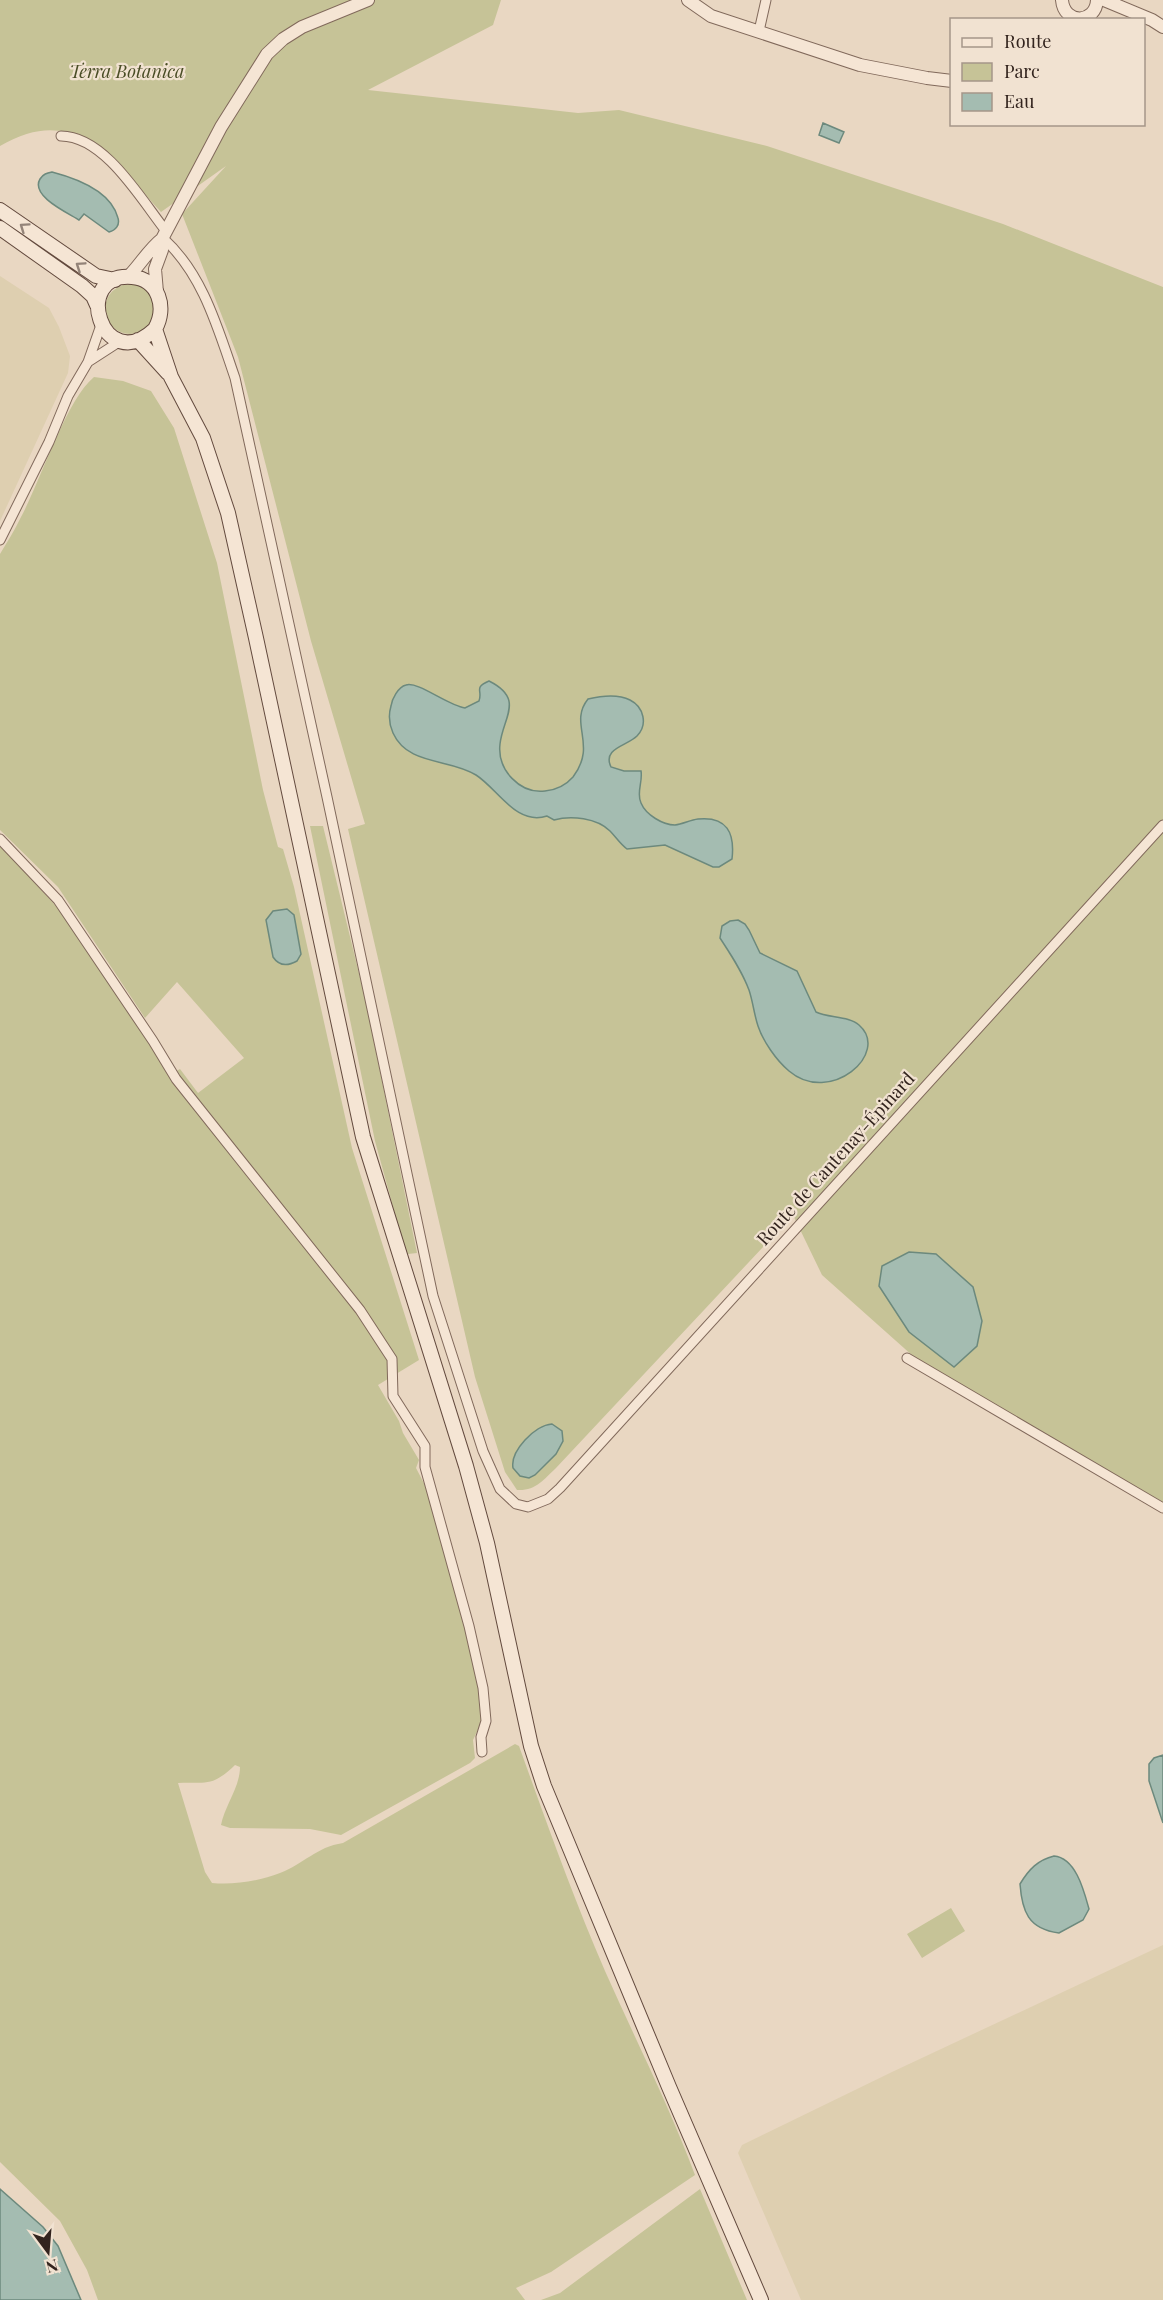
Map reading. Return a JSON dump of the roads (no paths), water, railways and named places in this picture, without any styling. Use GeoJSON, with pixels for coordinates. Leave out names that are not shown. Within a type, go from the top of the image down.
{"type":"FeatureCollection","features":[{"type":"Feature","properties":{"kind":"main road"},"geometry":{"type":"LineString","coordinates":[[0,210],[96,276],[142,279],[157,292],[162,310],[155,329],[138,340],[122,340],[110,335],[101,325],[93,296],[0,228]]}},
{"type":"Feature","properties":{"kind":"main road"},"geometry":{"type":"LineString","coordinates":[[97,305],[103,291],[121,279]]}},
{"type":"Feature","properties":{"kind":"main road"},"geometry":{"type":"LineString","coordinates":[[155,329],[171,377],[203,438],[228,513],[363,1137],[466,1466],[487,1543],[531,1746],[543,1786],[761,2300]]}},
{"type":"Feature","properties":{"kind":"main road"},"geometry":{"type":"LineString","coordinates":[[138,340],[171,377]]}},
{"type":"Feature","properties":{"kind":"street"},"geometry":{"type":"LineString","coordinates":[[157,292],[155,268],[162,250],[164,236],[221,127],[267,54],[283,39],[302,27],[368,0]]}},
{"type":"Feature","properties":{"kind":"street"},"geometry":{"type":"LineString","coordinates":[[688,0],[711,16],[870,68],[950,81]]}},
{"type":"Feature","properties":{"kind":"street"},"geometry":{"type":"LineString","coordinates":[[759,31],[766,0]]}},
{"type":"Feature","properties":{"kind":"street"},"geometry":{"type":"LineString","coordinates":[[1104,0],[1163,27]]}},
{"type":"Feature","properties":{"kind":"street"},"geometry":{"type":"LineString","coordinates":[[1083,18],[1090,16],[1095,6],[1131,12]]}},
{"type":"Feature","properties":{"kind":"street"},"geometry":{"type":"LineString","coordinates":[[1062,9],[1069,16],[1076,18]]}},
{"type":"Feature","properties":{"kind":"street"},"geometry":{"type":"LineString","coordinates":[[61,136],[79,138],[118,170],[144,199],[164,236]]}},
{"type":"Feature","properties":{"kind":"street"},"geometry":{"type":"LineString","coordinates":[[121,279],[147,257],[153,246],[164,236]]}},
{"type":"Feature","properties":{"kind":"street","name":"Route de Cantenay-Épinard"},"geometry":{"type":"LineString","coordinates":[[164,236],[183,258],[199,286],[219,331],[235,378],[433,1296],[483,1451],[500,1489],[516,1504],[528,1507],[548,1499],[560,1488],[1163,825]]}},
{"type":"Feature","properties":{"kind":"street"},"geometry":{"type":"LineString","coordinates":[[0,540],[49,442],[68,396],[88,362],[101,325]]}},
{"type":"Feature","properties":{"kind":"street"},"geometry":{"type":"LineString","coordinates":[[88,362],[122,340]]}},
{"type":"Feature","properties":{"kind":"street"},"geometry":{"type":"LineString","coordinates":[[0,839],[58,900],[176,1079],[360,1310],[392,1359],[393,1396],[425,1446],[425,1467],[469,1626],[483,1688],[486,1720],[481,1737],[482,1752]]}},
{"type":"Feature","properties":{"kind":"street"},"geometry":{"type":"LineString","coordinates":[[907,1358],[1163,1508]]}},
{"type":"Feature","properties":{"kind":"water"},"geometry":{"type":"Polygon","coordinates":[[[823,123],[844,132],[839,143],[819,135],[823,123]]]}},
{"type":"Feature","properties":{"kind":"water"},"geometry":{"type":"Polygon","coordinates":[[[52,172],[91,187],[108,200],[118,221],[115,229],[109,232],[84,214],[79,220],[45,198],[38,185],[42,176],[52,172]]]}},
{"type":"Feature","properties":{"kind":"water"},"geometry":{"type":"Polygon","coordinates":[[[489,681],[500,688],[509,702],[500,744],[502,763],[506,771],[519,784],[536,791],[564,785],[573,777],[580,765],[583,754],[581,717],[588,699],[615,696],[635,703],[643,716],[643,727],[637,736],[613,751],[609,761],[611,767],[624,771],[641,771],[639,795],[641,803],[647,812],[660,821],[670,825],[708,819],[722,823],[727,828],[732,841],[732,859],[719,867],[713,867],[665,845],[627,849],[610,831],[591,820],[576,818],[554,820],[547,816],[536,818],[526,816],[508,804],[476,775],[409,751],[400,744],[393,733],[389,720],[390,710],[394,697],[403,686],[418,686],[450,703],[465,708],[479,701],[481,686],[489,681]]]}},
{"type":"Feature","properties":{"kind":"water"},"geometry":{"type":"Polygon","coordinates":[[[287,909],[294,915],[301,954],[297,961],[284,964],[273,957],[266,920],[273,911],[287,909]]]}},
{"type":"Feature","properties":{"kind":"water"},"geometry":{"type":"Polygon","coordinates":[[[738,920],[749,930],[760,953],[797,971],[816,1012],[850,1020],[859,1025],[867,1036],[867,1049],[862,1061],[851,1072],[838,1079],[822,1083],[805,1080],[784,1067],[775,1056],[760,1032],[743,976],[720,938],[722,926],[730,921],[738,920]]]}},
{"type":"Feature","properties":{"kind":"water"},"geometry":{"type":"Polygon","coordinates":[[[909,1252],[936,1254],[973,1287],[982,1321],[977,1346],[954,1367],[909,1332],[879,1286],[882,1266],[909,1252]]]}},
{"type":"Feature","properties":{"kind":"water"},"geometry":{"type":"Polygon","coordinates":[[[552,1424],[562,1431],[563,1441],[556,1454],[535,1475],[529,1478],[520,1476],[513,1468],[515,1454],[531,1434],[545,1425],[552,1424]]]}},
{"type":"Feature","properties":{"kind":"water"},"geometry":{"type":"Polygon","coordinates":[[[1163,1755],[1163,1823],[1149,1781],[1149,1764],[1154,1758],[1163,1755]]]}},
{"type":"Feature","properties":{"kind":"water"},"geometry":{"type":"Polygon","coordinates":[[[1054,1856],[1068,1863],[1078,1876],[1089,1909],[1083,1920],[1059,1933],[1040,1927],[1029,1917],[1025,1910],[1020,1884],[1034,1866],[1054,1856]]]}},
{"type":"Feature","properties":{"kind":"water"},"geometry":{"type":"Polygon","coordinates":[[[0,2189],[43,2227],[58,2246],[81,2300],[0,2300],[0,2189]]]}},
{"type":"Feature","properties":{"kind":"park label","name":"Terra Botanica"},"geometry":{"type":"Point","coordinates":[127,72]}}]}
